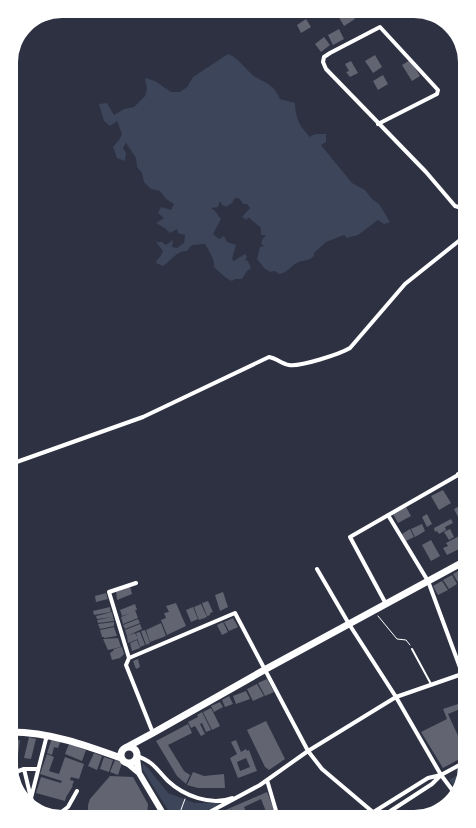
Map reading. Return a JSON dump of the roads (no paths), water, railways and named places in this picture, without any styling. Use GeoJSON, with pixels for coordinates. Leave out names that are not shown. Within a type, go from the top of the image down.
{"type":"FeatureCollection","features":[{"type":"Feature","properties":{"kind":"highway"},"geometry":{"type":"LineString","coordinates":[[121,758],[121,752],[125,748],[153,734],[266,669],[458,565]]}},
{"type":"Feature","properties":{"kind":"highway"},"geometry":{"type":"LineString","coordinates":[[18,733],[47,735],[100,750],[121,758],[127,763],[131,763],[137,756],[143,739]]}},
{"type":"Feature","properties":{"kind":"highway"},"geometry":{"type":"LineString","coordinates":[[100,750],[132,747],[137,756]]}},
{"type":"Feature","properties":{"kind":"main road"},"geometry":{"type":"LineString","coordinates":[[137,756],[139,773]]}},
{"type":"Feature","properties":{"kind":"main road"},"geometry":{"type":"LineString","coordinates":[[127,763],[139,773],[161,810]]}},
{"type":"Feature","properties":{"kind":"street"},"geometry":{"type":"LineString","coordinates":[[378,124],[437,94],[438,90],[380,27],[330,53],[324,57],[322,62],[326,69],[378,124],[426,172],[455,206],[458,207]]}},
{"type":"Feature","properties":{"kind":"street"},"geometry":{"type":"LineString","coordinates":[[18,462],[143,417],[269,357],[291,366],[342,353],[350,348],[405,284],[458,242]]}},
{"type":"Feature","properties":{"kind":"street"},"geometry":{"type":"LineString","coordinates":[[386,604],[350,537],[458,474]]}},
{"type":"Feature","properties":{"kind":"street"},"geometry":{"type":"LineString","coordinates":[[388,515],[428,581],[458,660]]}},
{"type":"Feature","properties":{"kind":"street"},"geometry":{"type":"LineString","coordinates":[[317,569],[349,624],[396,697],[441,775],[451,789]]}},
{"type":"Feature","properties":{"kind":"street"},"geometry":{"type":"LineString","coordinates":[[136,583],[110,592],[129,658],[126,665],[153,734]]}},
{"type":"Feature","properties":{"kind":"street"},"geometry":{"type":"LineString","coordinates":[[129,658],[236,613],[308,751],[322,769],[371,810]]}},
{"type":"Feature","properties":{"kind":"street"},"geometry":{"type":"LineString","coordinates":[[213,810],[253,789],[308,751],[396,697],[458,675]]}},
{"type":"Feature","properties":{"kind":"street"},"geometry":{"type":"LineString","coordinates":[[31,797],[47,735]]}},
{"type":"Feature","properties":{"kind":"street"},"geometry":{"type":"LineString","coordinates":[[137,756],[149,761],[169,782],[187,794],[207,800],[230,799],[253,789]]}},
{"type":"Feature","properties":{"kind":"street"},"geometry":{"type":"LineString","coordinates":[[376,810],[428,778],[441,775],[458,766]]}},
{"type":"Feature","properties":{"kind":"street"},"geometry":{"type":"LineString","coordinates":[[19,771],[38,769]]}},
{"type":"Feature","properties":{"kind":"street"},"geometry":{"type":"LineString","coordinates":[[24,770],[31,797]]}},
{"type":"Feature","properties":{"kind":"street"},"geometry":{"type":"LineString","coordinates":[[392,810],[432,784],[441,775]]}},
{"type":"Feature","properties":{"kind":"street"},"geometry":{"type":"LineString","coordinates":[[267,780],[276,810]]}},
{"type":"Feature","properties":{"kind":"street"},"geometry":{"type":"LineString","coordinates":[[64,810],[68,807],[77,791]]}},
{"type":"Feature","properties":{"kind":"lane"},"geometry":{"type":"LineString","coordinates":[[412,649],[432,685]]}}]}
